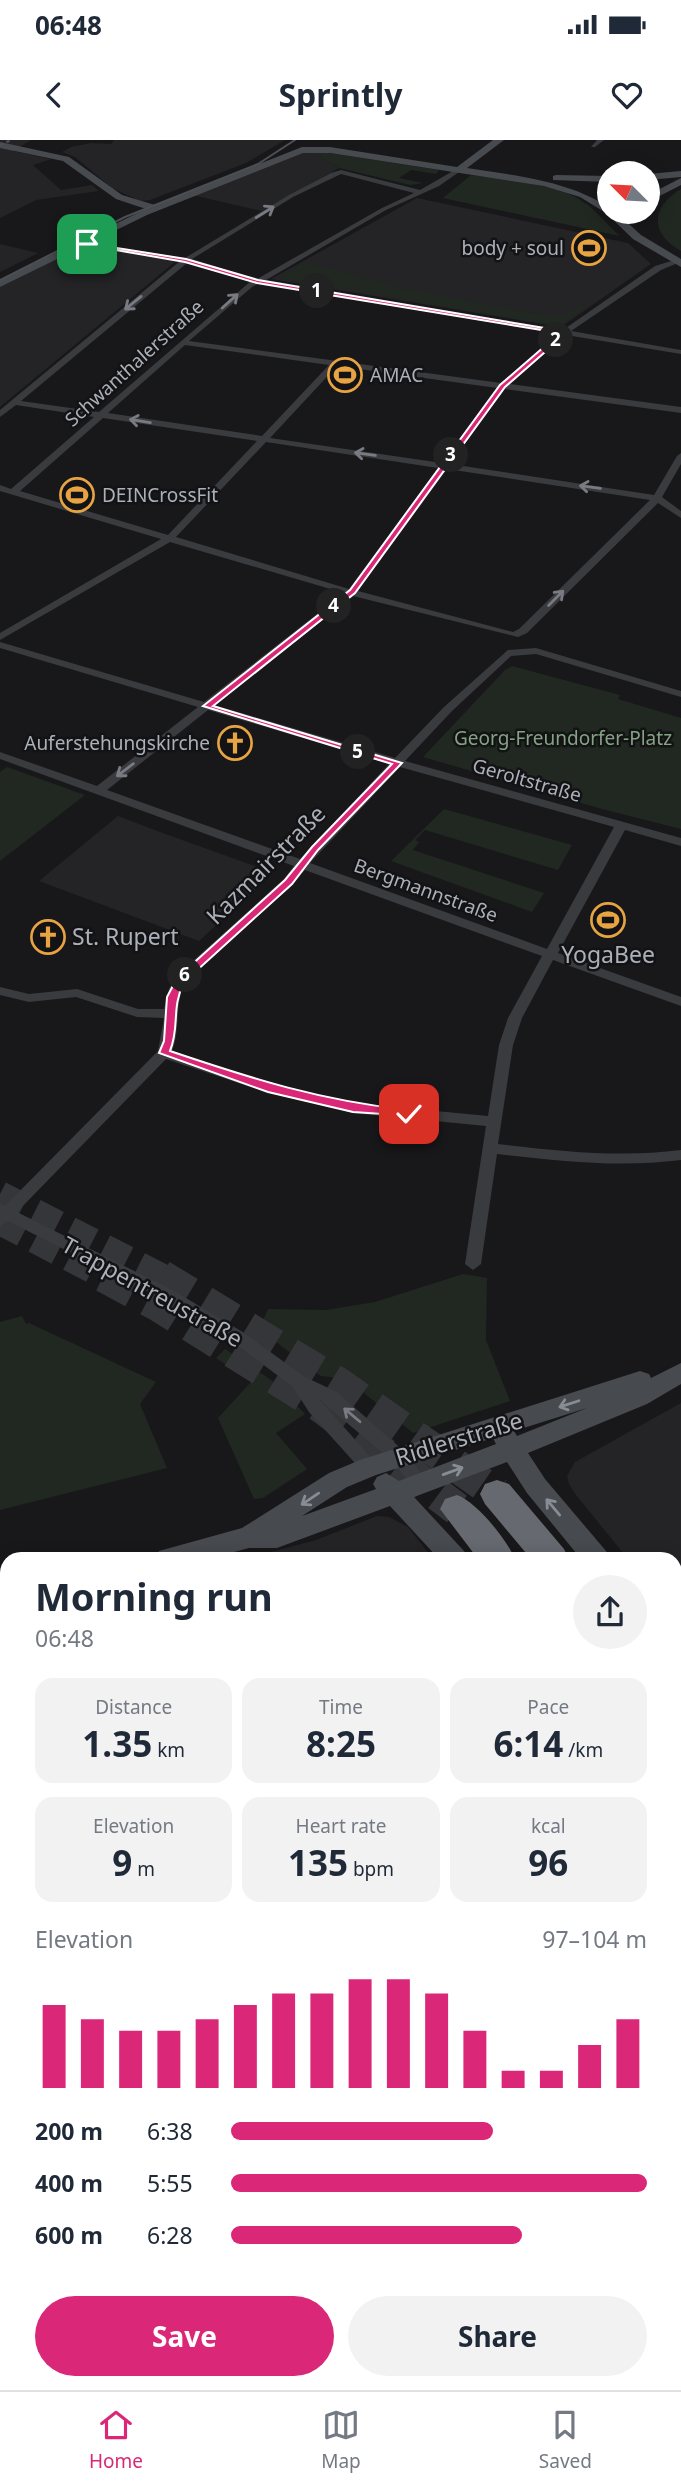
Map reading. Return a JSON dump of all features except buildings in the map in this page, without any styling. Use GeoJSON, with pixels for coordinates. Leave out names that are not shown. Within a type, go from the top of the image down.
{"type":"FeatureCollection","features":[{"type":"Feature","properties":{"kind":"highway"},"geometry":{"type":"LineString","coordinates":[[498,1494],[546,1552]]}},
{"type":"Feature","properties":{"kind":"highway"},"geometry":{"type":"LineString","coordinates":[[457,1509],[492,1552]]}},
{"type":"Feature","properties":{"kind":"main road","name":"Schwanthalerstraße"},"geometry":{"type":"LineString","coordinates":[[463,167],[499,140]]}},
{"type":"Feature","properties":{"kind":"main road"},"geometry":{"type":"LineString","coordinates":[[295,141],[532,180],[574,191],[597,202]]}},
{"type":"Feature","properties":{"kind":"main road"},"geometry":{"type":"LineString","coordinates":[[0,145],[66,159],[110,192],[154,208]]}},
{"type":"Feature","properties":{"kind":"main road"},"geometry":{"type":"LineString","coordinates":[[0,284],[193,189],[278,153],[326,149],[546,178],[597,179]]}},
{"type":"Feature","properties":{"kind":"main road"},"geometry":{"type":"LineString","coordinates":[[660,176],[681,174]]}},
{"type":"Feature","properties":{"kind":"main road"},"geometry":{"type":"LineString","coordinates":[[546,178],[597,202]]}},
{"type":"Feature","properties":{"kind":"main road"},"geometry":{"type":"LineString","coordinates":[[660,193],[681,181]]}},
{"type":"Feature","properties":{"kind":"main road"},"geometry":{"type":"LineString","coordinates":[[0,274],[140,205],[193,189]]}},
{"type":"Feature","properties":{"kind":"main road"},"geometry":{"type":"LineString","coordinates":[[624,224],[678,262]]}},
{"type":"Feature","properties":{"kind":"main road"},"geometry":{"type":"LineString","coordinates":[[638,224],[655,248]]}},
{"type":"Feature","properties":{"kind":"main road","name":"Ridlerstraße"},"geometry":{"type":"LineString","coordinates":[[248,1537],[338,1480],[369,1467],[681,1370]]}},
{"type":"Feature","properties":{"kind":"main road","name":"Ridlerstraße"},"geometry":{"type":"LineString","coordinates":[[193,1552],[248,1537],[277,1536],[512,1449],[638,1397],[681,1370]]}},
{"type":"Feature","properties":{"kind":"main road"},"geometry":{"type":"LineString","coordinates":[[497,1427],[530,1478],[591,1552]]}},
{"type":"Feature","properties":{"kind":"main road","name":"Trappentreustraße"},"geometry":{"type":"LineString","coordinates":[[369,1467],[449,1552]]}},
{"type":"Feature","properties":{"kind":"street"},"geometry":{"type":"LineString","coordinates":[[593,146],[601,140]]}},
{"type":"Feature","properties":{"kind":"street","name":"Schwanthalerstraße"},"geometry":{"type":"LineString","coordinates":[[13,492],[249,285],[384,209],[437,185],[463,167]]}},
{"type":"Feature","properties":{"kind":"street"},"geometry":{"type":"LineString","coordinates":[[0,414],[186,260],[291,196],[339,173],[419,192]]}},
{"type":"Feature","properties":{"kind":"street"},"geometry":{"type":"LineString","coordinates":[[81,243],[186,260],[257,281],[681,352]]}},
{"type":"Feature","properties":{"kind":"street"},"geometry":{"type":"LineString","coordinates":[[100,790],[352,592],[503,386],[565,332],[658,268],[678,262]]}},
{"type":"Feature","properties":{"kind":"street"},"geometry":{"type":"LineString","coordinates":[[184,343],[681,410]]}},
{"type":"Feature","properties":{"kind":"street"},"geometry":{"type":"LineString","coordinates":[[0,637],[170,538],[335,363]]}},
{"type":"Feature","properties":{"kind":"street"},"geometry":{"type":"LineString","coordinates":[[14,402],[657,498],[681,515]]}},
{"type":"Feature","properties":{"kind":"street"},"geometry":{"type":"LineString","coordinates":[[0,488],[352,592],[502,634],[514,635],[523,631],[657,498],[681,456]]}},
{"type":"Feature","properties":{"kind":"street","name":"Geroltstraße"},"geometry":{"type":"LineString","coordinates":[[0,645],[398,763],[681,842]]}},
{"type":"Feature","properties":{"kind":"street","name":"Kazmairstraße"},"geometry":{"type":"LineString","coordinates":[[164,1053],[169,1041],[172,997],[180,980],[288,882],[301,865],[487,670],[514,651],[536,651],[681,694]]}},
{"type":"Feature","properties":{"kind":"street","name":"Bergmannstraße"},"geometry":{"type":"LineString","coordinates":[[2,758],[100,790],[681,1002]]}},
{"type":"Feature","properties":{"kind":"street"},"geometry":{"type":"LineString","coordinates":[[473,1264],[489,1148],[509,1036],[515,1018],[621,826]]}},
{"type":"Feature","properties":{"kind":"street"},"geometry":{"type":"LineString","coordinates":[[0,991],[29,998],[77,993],[137,1013],[171,1014]]}},
{"type":"Feature","properties":{"kind":"street"},"geometry":{"type":"LineString","coordinates":[[2,1215],[164,1053],[268,1088],[353,1108],[494,1122]]}},
{"type":"Feature","properties":{"kind":"street"},"geometry":{"type":"LineString","coordinates":[[489,1148],[575,1158],[651,1159],[681,1155]]}},
{"type":"Feature","properties":{"kind":"street","name":"Trappentreustraße"},"geometry":{"type":"LineString","coordinates":[[2,1215],[170,1296],[235,1335],[299,1382],[331,1397],[399,1457],[420,1483]]}},
{"type":"Feature","properties":{"kind":"street","name":"Trappentreustraße"},"geometry":{"type":"LineString","coordinates":[[299,1382],[315,1407],[369,1467]]}},
{"type":"Feature","properties":{"kind":"shaded area"},"geometry":{"type":"Polygon","coordinates":[[[0,140],[31,140],[13,151],[51,159],[33,165],[61,190],[92,185],[99,191],[36,200],[0,218],[0,140]]]}},
{"type":"Feature","properties":{"kind":"shaded area"},"geometry":{"type":"Polygon","coordinates":[[[114,140],[285,140],[246,163],[150,200],[140,201],[112,188],[75,157],[62,152],[71,147],[91,143],[111,144],[114,140]]]}},
{"type":"Feature","properties":{"kind":"shaded area"},"geometry":{"type":"Polygon","coordinates":[[[312,151],[339,168],[262,211],[192,195],[294,154],[312,151]]]}},
{"type":"Feature","properties":{"kind":"shaded area"},"geometry":{"type":"Polygon","coordinates":[[[417,198],[628,243],[651,264],[561,327],[271,279],[417,198]]]}},
{"type":"Feature","properties":{"kind":"shaded area"},"geometry":{"type":"Polygon","coordinates":[[[0,244],[38,253],[0,272],[0,244]]]}},
{"type":"Feature","properties":{"kind":"shaded area"},"geometry":{"type":"Polygon","coordinates":[[[82,245],[176,261],[0,407],[0,287],[82,245]]]}},
{"type":"Feature","properties":{"kind":"shaded area"},"geometry":{"type":"Polygon","coordinates":[[[118,816],[266,870],[250,885],[257,888],[199,941],[39,881],[118,816]]]}},
{"type":"Feature","properties":{"kind":"shaded area"},"geometry":{"type":"Polygon","coordinates":[[[681,1403],[681,1552],[622,1552],[569,1484],[567,1476],[575,1462],[681,1403]]]}},
{"type":"Feature","properties":{"kind":"shaded area"},"geometry":{"type":"Polygon","coordinates":[[[377,1516],[389,1517],[408,1527],[428,1552],[271,1552],[316,1540],[377,1516]]]}},
{"type":"Feature","properties":{"kind":"green space"},"geometry":{"type":"Polygon","coordinates":[[[315,153],[439,170],[436,174],[411,170],[399,178],[423,183],[410,185],[339,168],[315,153]]]}},
{"type":"Feature","properties":{"kind":"green space"},"geometry":{"type":"Polygon","coordinates":[[[471,175],[532,183],[576,197],[597,214],[597,224],[608,224],[620,236],[443,198],[471,175]]]}},
{"type":"Feature","properties":{"kind":"green space"},"geometry":{"type":"Polygon","coordinates":[[[681,189],[681,251],[663,236],[659,228],[660,210],[671,196],[681,189]]]}},
{"type":"Feature","properties":{"kind":"green space"},"geometry":{"type":"Polygon","coordinates":[[[305,263],[357,275],[356,277],[388,282],[386,285],[547,316],[566,315],[579,305],[586,306],[559,326],[278,278],[305,263]]]}},
{"type":"Feature","properties":{"kind":"green space","name":"Georg-Freundorfer-Platz"},"geometry":{"type":"Polygon","coordinates":[[[512,666],[620,695],[618,699],[681,718],[681,829],[423,757],[505,670],[512,666]]]}},
{"type":"Feature","properties":{"kind":"green space"},"geometry":{"type":"Polygon","coordinates":[[[7,767],[85,795],[0,861],[0,772],[7,767]]]}},
{"type":"Feature","properties":{"kind":"green space"},"geometry":{"type":"Polygon","coordinates":[[[444,809],[572,845],[558,870],[425,830],[415,840],[419,842],[413,850],[544,893],[532,912],[391,861],[444,809]]]}},
{"type":"Feature","properties":{"kind":"green space"},"geometry":{"type":"Polygon","coordinates":[[[463,1274],[487,1278],[486,1340],[510,1401],[413,1433],[347,1379],[321,1376],[259,1329],[268,1309],[326,1310],[375,1302],[463,1274]]]}},
{"type":"Feature","properties":{"kind":"green space"},"geometry":{"type":"Polygon","coordinates":[[[22,1316],[26,1324],[29,1323],[156,1382],[140,1404],[167,1468],[0,1510],[0,1322],[22,1316]]]}},
{"type":"Feature","properties":{"kind":"green space"},"geometry":{"type":"Polygon","coordinates":[[[225,1349],[274,1382],[305,1414],[276,1433],[307,1469],[263,1498],[254,1499],[218,1418],[251,1382],[216,1358],[225,1349]]]}},
{"type":"Feature","properties":{"kind":"tunnel"},"geometry":{"type":"LineString","coordinates":[[0,1194],[165,1278]]}},
{"type":"Feature","properties":{"kind":"tunnel"},"geometry":{"type":"LineString","coordinates":[[0,1222],[107,1278]]}},
{"type":"Feature","properties":{"kind":"tunnel"},"geometry":{"type":"LineString","coordinates":[[104,1276],[158,1305],[322,1407],[457,1509]]}},
{"type":"Feature","properties":{"kind":"tunnel"},"geometry":{"type":"LineString","coordinates":[[161,1276],[339,1384],[497,1494]]}},
{"type":"Feature","properties":{"kind":"tram line"},"geometry":{"type":"LineString","coordinates":[[0,280],[125,217],[258,164],[295,140]]}},
{"type":"Feature","properties":{"kind":"railway"},"geometry":{"type":"LineString","coordinates":[[0,145],[11,140]]}},
{"type":"Feature","properties":{"kind":"place","name":"body + soul"},"geometry":{"type":"Point","coordinates":[589,248]}},
{"type":"Feature","properties":{"kind":"place","name":"AMAC"},"geometry":{"type":"Point","coordinates":[345,375]}},
{"type":"Feature","properties":{"kind":"place","name":"DEINCrossFit"},"geometry":{"type":"Point","coordinates":[77,495]}},
{"type":"Feature","properties":{"kind":"place","name":"Auferstehungskirche"},"geometry":{"type":"Point","coordinates":[235,743]}},
{"type":"Feature","properties":{"kind":"place","name":"YogaBee"},"geometry":{"type":"Point","coordinates":[608,920]}},
{"type":"Feature","properties":{"kind":"place","name":"St. Rupert"},"geometry":{"type":"Point","coordinates":[48,937]}},
{"type":"Feature","properties":{"kind":"route"},"geometry":{"type":"LineString","coordinates":[[87,244],[186,260],[257,281],[565,332],[503,386],[352,592],[207,706],[398,763],[315,849],[288,882],[180,980],[172,997],[169,1041],[164,1053],[268,1088],[353,1108],[409,1114]]}}]}
